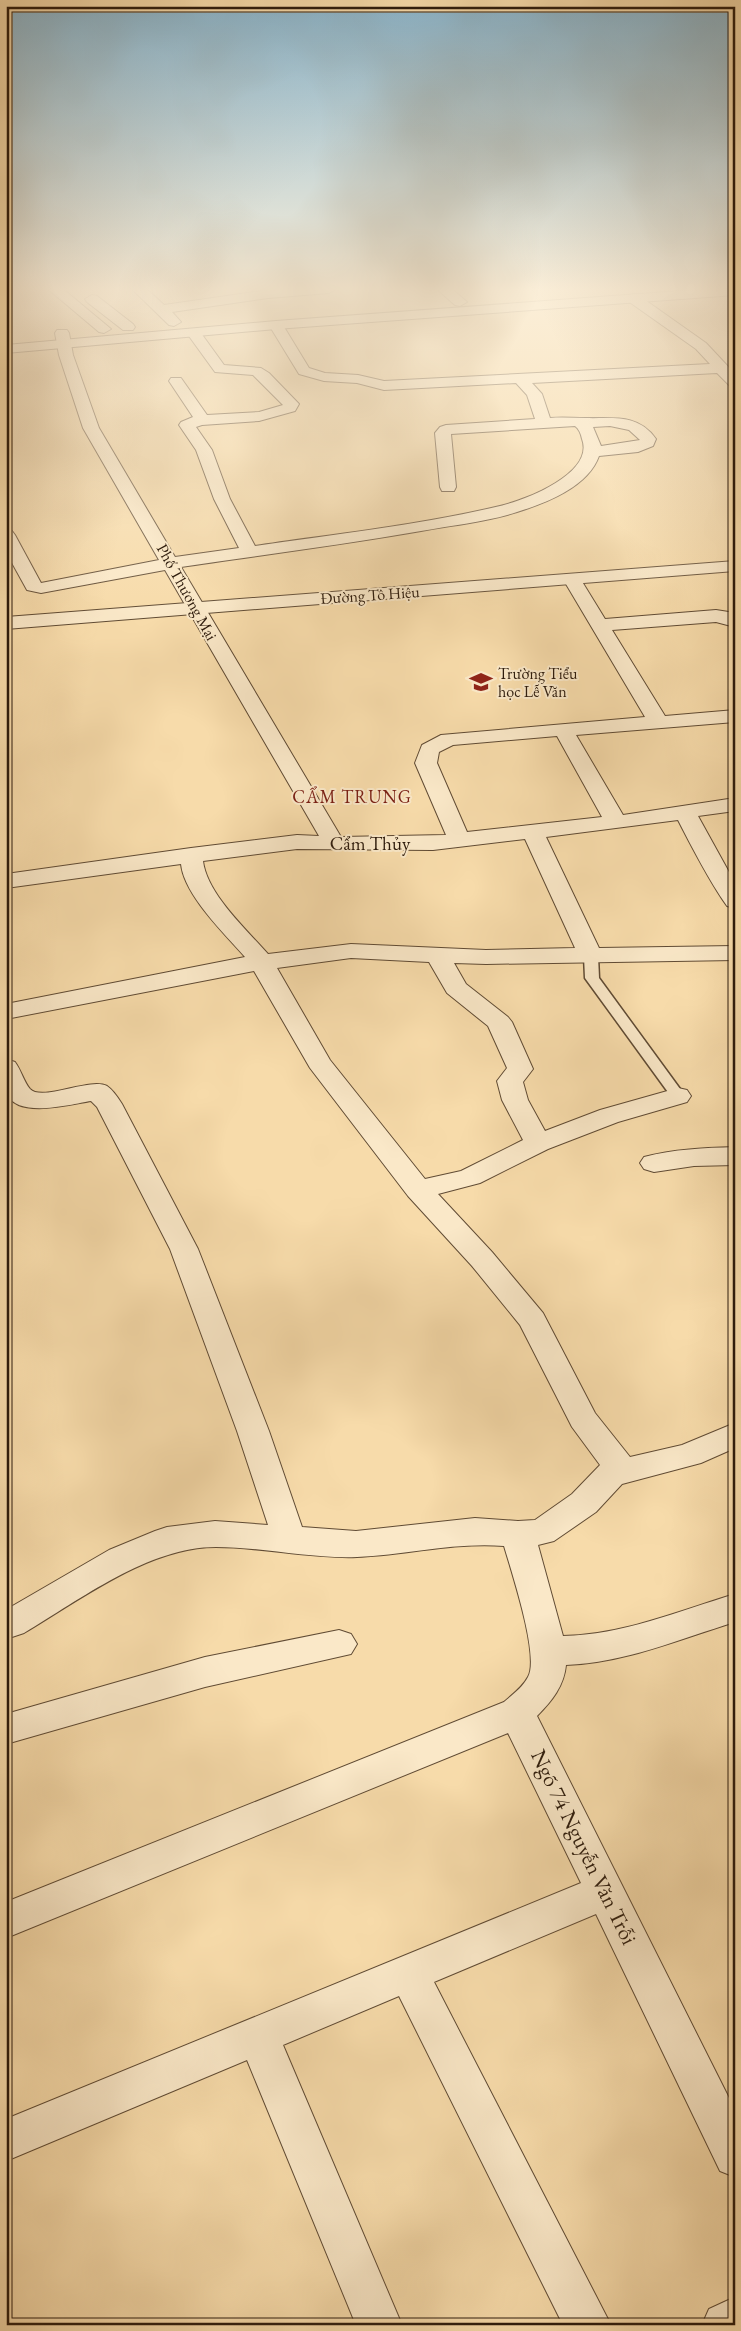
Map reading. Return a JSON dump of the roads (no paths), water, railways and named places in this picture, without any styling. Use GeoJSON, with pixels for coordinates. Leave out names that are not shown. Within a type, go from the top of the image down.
{"type":"FeatureCollection","features":[{"type":"Feature","properties":{"kind":"street","name":"Phố Thương Mại"},"geometry":{"type":"LineString","coordinates":[[81,398],[91,428],[101,442],[195,608],[334,843]]}},
{"type":"Feature","properties":{"kind":"street"},"geometry":{"type":"LineString","coordinates":[[188,398],[200,414],[201,420]]}},
{"type":"Feature","properties":{"kind":"street"},"geometry":{"type":"LineString","coordinates":[[250,552],[222,499],[204,450],[188,425],[201,420],[263,415],[290,408],[291,404],[285,398]]}},
{"type":"Feature","properties":{"kind":"street"},"geometry":{"type":"LineString","coordinates":[[536,398],[544,423]]}},
{"type":"Feature","properties":{"kind":"street"},"geometry":{"type":"LineString","coordinates":[[448,488],[444,431],[458,428],[524,426],[569,421],[583,423],[616,421],[627,422],[641,431],[649,441],[638,447],[593,452]]}},
{"type":"Feature","properties":{"kind":"street"},"geometry":{"type":"LineString","coordinates":[[6,535],[31,583],[36,588],[171,563],[372,534],[522,506],[566,484],[587,464],[593,452],[583,423]]}},
{"type":"Feature","properties":{"kind":"street","name":"Đường Tô Hiệu"},"geometry":{"type":"LineString","coordinates":[[6,623],[735,566]]}},
{"type":"Feature","properties":{"kind":"street"},"geometry":{"type":"LineString","coordinates":[[572,579],[659,723]]}},
{"type":"Feature","properties":{"kind":"street"},"geometry":{"type":"LineString","coordinates":[[600,625],[716,616],[726,616],[735,621]]}},
{"type":"Feature","properties":{"kind":"street"},"geometry":{"type":"LineString","coordinates":[[459,840],[426,763],[429,749],[448,739],[735,716]]}},
{"type":"Feature","properties":{"kind":"street"},"geometry":{"type":"LineString","coordinates":[[564,731],[616,822]]}},
{"type":"Feature","properties":{"kind":"street","name":"Cẩm Thủy"},"geometry":{"type":"LineString","coordinates":[[6,881],[297,842],[423,843],[459,840],[616,822],[735,804]]}},
{"type":"Feature","properties":{"kind":"street"},"geometry":{"type":"LineString","coordinates":[[685,812],[735,901]]}},
{"type":"Feature","properties":{"kind":"street"},"geometry":{"type":"LineString","coordinates":[[532,831],[591,956]]}},
{"type":"Feature","properties":{"kind":"street"},"geometry":{"type":"LineString","coordinates":[[191,856],[193,871],[205,894],[262,963],[319,1063],[418,1190],[482,1259],[532,1320],[584,1419],[623,1472]]}},
{"type":"Feature","properties":{"kind":"street"},"geometry":{"type":"LineString","coordinates":[[6,1012],[101,992],[262,963],[351,951],[486,957],[735,953]]}},
{"type":"Feature","properties":{"kind":"street"},"geometry":{"type":"LineString","coordinates":[[437,955],[456,988],[499,1022],[520,1069],[510,1081],[515,1100],[538,1143]]}},
{"type":"Feature","properties":{"kind":"street"},"geometry":{"type":"LineString","coordinates":[[6,1067],[20,1094],[29,1100],[49,1100],[81,1093],[98,1092],[109,1104],[184,1249],[202,1291],[253,1431],[289,1539]]}},
{"type":"Feature","properties":{"kind":"street"},"geometry":{"type":"LineString","coordinates":[[418,1190],[470,1177],[538,1143],[609,1116],[678,1096]]}},
{"type":"Feature","properties":{"kind":"street"},"geometry":{"type":"LineString","coordinates":[[654,1163],[694,1157],[735,1156]]}},
{"type":"Feature","properties":{"kind":"street"},"geometry":{"type":"LineString","coordinates":[[6,1621],[12,1623],[121,1559],[167,1540],[215,1534],[356,1544],[475,1531],[518,1534],[542,1532],[584,1503],[611,1474],[690,1455],[735,1436]]}},
{"type":"Feature","properties":{"kind":"street"},"geometry":{"type":"LineString","coordinates":[[6,1920],[517,1712],[548,1677],[549,1650],[518,1534]]}},
{"type":"Feature","properties":{"kind":"street"},"geometry":{"type":"LineString","coordinates":[[549,1650],[582,1650],[625,1642],[735,1608]]}},
{"type":"Feature","properties":{"kind":"street"},"geometry":{"type":"LineString","coordinates":[[6,1729],[205,1672],[339,1644]]}},
{"type":"Feature","properties":{"kind":"street","name":"Ngõ 74 Nguyễn Văn Trỗi"},"geometry":{"type":"LineString","coordinates":[[517,1712],[735,2156]]}},
{"type":"Feature","properties":{"kind":"street"},"geometry":{"type":"LineString","coordinates":[[6,2140],[606,1891]]}},
{"type":"Feature","properties":{"kind":"street"},"geometry":{"type":"LineString","coordinates":[[408,1973],[588,2325]]}},
{"type":"Feature","properties":{"kind":"street"},"geometry":{"type":"LineString","coordinates":[[258,2036],[379,2325]]}},
{"type":"Feature","properties":{"kind":"street"},"geometry":{"type":"LineString","coordinates":[[725,2325],[735,2320]]}},
{"type":"Feature","properties":{"kind":"lane"},"geometry":{"type":"LineString","coordinates":[[591,956],[592,978],[678,1096]]}},
{"type":"Feature","properties":{"kind":"place","name":"Trường Tiểu học Lễ Văn"},"geometry":{"type":"Point","coordinates":[481,682]}},
{"type":"Feature","properties":{"kind":"district","name":"CẨM TRUNG"},"geometry":{"type":"Point","coordinates":[352,796]}}]}
